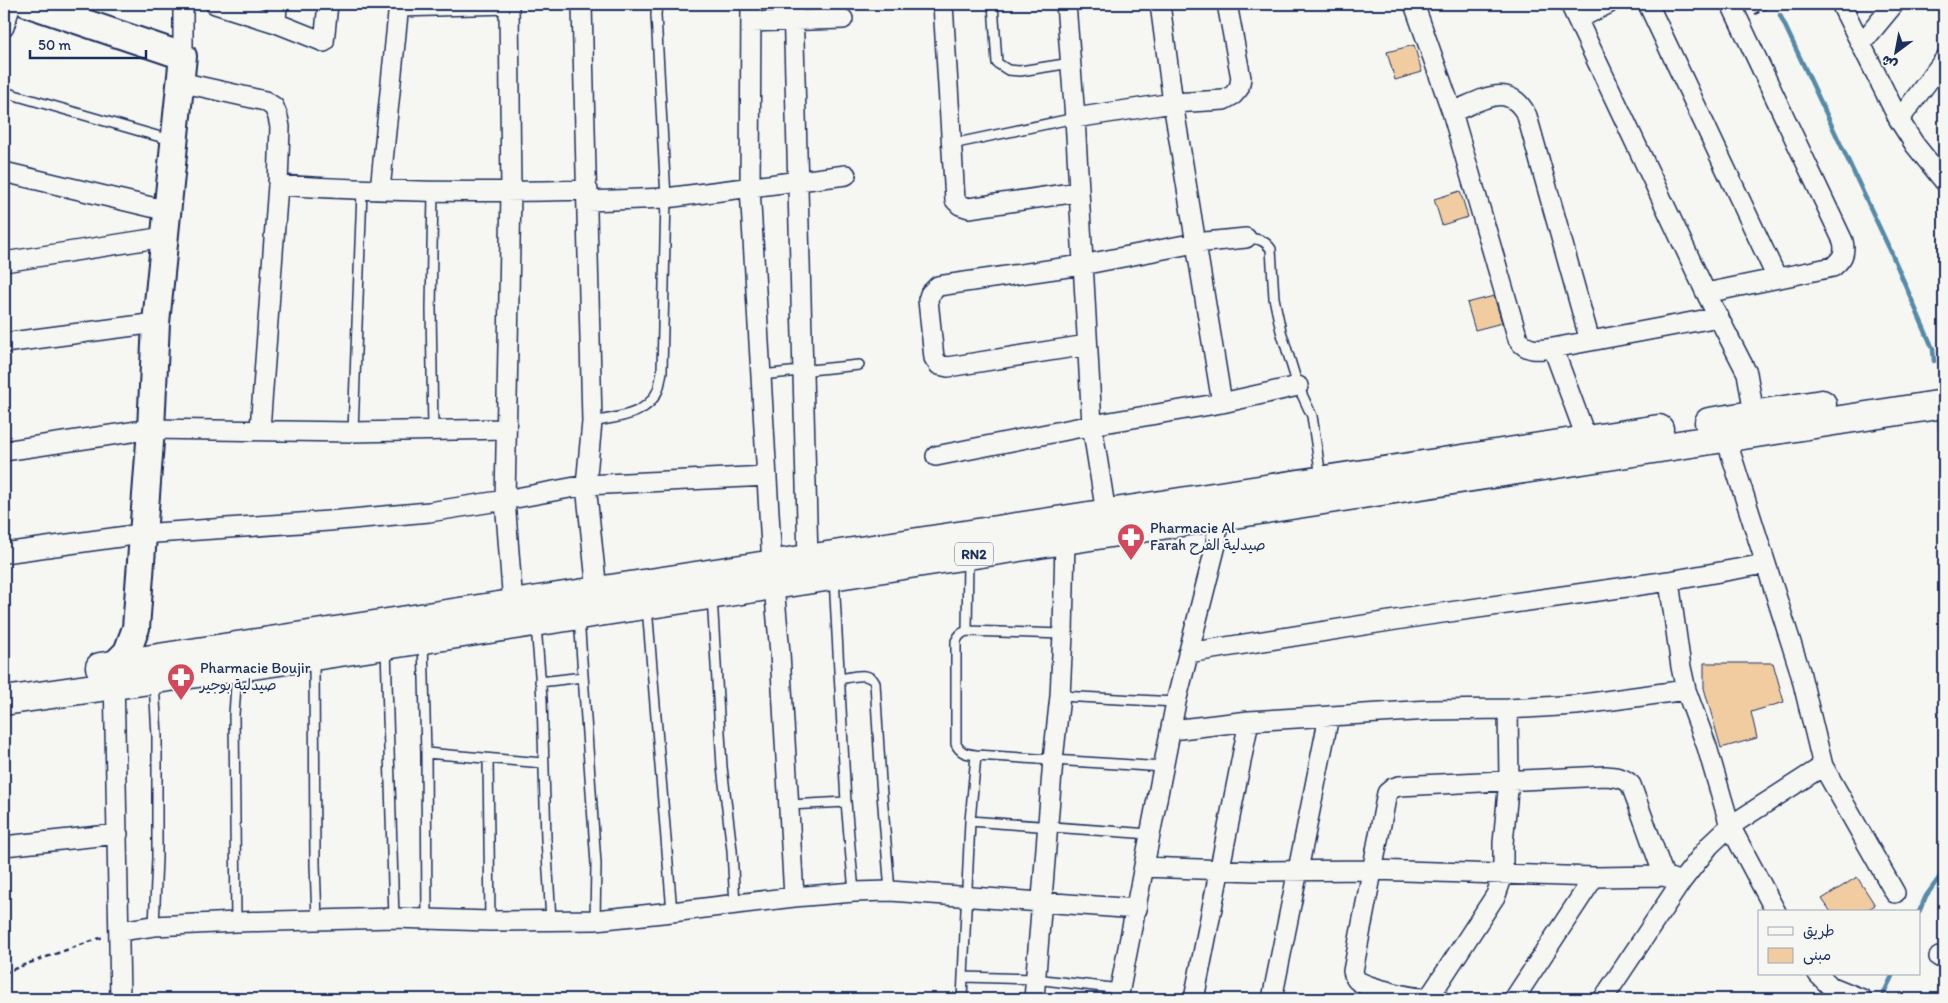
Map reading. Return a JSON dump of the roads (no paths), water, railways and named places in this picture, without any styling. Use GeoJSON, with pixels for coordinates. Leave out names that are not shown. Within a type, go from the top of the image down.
{"type":"FeatureCollection","features":[{"type":"Feature","properties":{"kind":"highway","name":"RN2"},"geometry":{"type":"LineString","coordinates":[[4,701],[114,675],[513,604],[592,606],[647,604],[712,594],[773,574],[808,558],[1107,523],[1722,429],[1754,414],[1944,385]]}},
{"type":"Feature","properties":{"kind":"highway","name":"RN2"},"geometry":{"type":"LineString","coordinates":[[1217,506],[1322,480],[1587,440],[1722,429],[1944,404]]}},
{"type":"Feature","properties":{"kind":"highway","name":"RN2"},"geometry":{"type":"LineString","coordinates":[[4,682],[114,675],[154,679],[314,656],[535,622],[592,606],[773,574],[834,574],[1065,539],[1107,523]]}},
{"type":"Feature","properties":{"kind":"street"},"geometry":{"type":"LineString","coordinates":[[4,27],[12,4]]}},
{"type":"Feature","properties":{"kind":"street"},"geometry":{"type":"LineString","coordinates":[[29,4],[182,56]]}},
{"type":"Feature","properties":{"kind":"street"},"geometry":{"type":"LineString","coordinates":[[120,999],[114,675],[127,652],[136,628],[151,429],[156,323],[180,82],[183,4]]}},
{"type":"Feature","properties":{"kind":"street"},"geometry":{"type":"LineString","coordinates":[[215,4],[276,23],[324,42],[328,4]]}},
{"type":"Feature","properties":{"kind":"street"},"geometry":{"type":"LineString","coordinates":[[276,4],[276,23]]}},
{"type":"Feature","properties":{"kind":"street"},"geometry":{"type":"LineString","coordinates":[[582,4],[592,422],[586,485],[592,606]]}},
{"type":"Feature","properties":{"kind":"street"},"geometry":{"type":"LineString","coordinates":[[943,4],[955,200],[960,205],[969,208],[1078,192]]}},
{"type":"Feature","properties":{"kind":"street"},"geometry":{"type":"LineString","coordinates":[[1066,4],[1075,118],[1092,425],[1107,523]]}},
{"type":"Feature","properties":{"kind":"street"},"geometry":{"type":"LineString","coordinates":[[1160,4],[1173,103],[1222,403]]}},
{"type":"Feature","properties":{"kind":"street"},"geometry":{"type":"LineString","coordinates":[[1075,118],[1173,103],[1224,100],[1233,95],[1239,88],[1242,78],[1227,4]]}},
{"type":"Feature","properties":{"kind":"street"},"geometry":{"type":"LineString","coordinates":[[1414,4],[1452,112],[1518,339],[1522,346],[1536,350],[1552,348],[1719,317]]}},
{"type":"Feature","properties":{"kind":"street"},"geometry":{"type":"LineString","coordinates":[[1608,4],[1574,11],[1706,293],[1747,373],[1754,414]]}},
{"type":"Feature","properties":{"kind":"street"},"geometry":{"type":"LineString","coordinates":[[1648,4],[1777,278]]}},
{"type":"Feature","properties":{"kind":"street"},"geometry":{"type":"LineString","coordinates":[[1706,293],[1833,267],[1841,259],[1845,251],[1843,241],[1732,4]]}},
{"type":"Feature","properties":{"kind":"street"},"geometry":{"type":"LineString","coordinates":[[1841,4],[1899,120],[1915,145],[1944,181]]}},
{"type":"Feature","properties":{"kind":"street"},"geometry":{"type":"LineString","coordinates":[[1861,44],[1894,4]]}},
{"type":"Feature","properties":{"kind":"street"},"geometry":{"type":"LineString","coordinates":[[510,6],[511,192],[505,500],[513,604]]}},
{"type":"Feature","properties":{"kind":"street"},"geometry":{"type":"LineString","coordinates":[[371,190],[398,8]]}},
{"type":"Feature","properties":{"kind":"street"},"geometry":{"type":"LineString","coordinates":[[793,12],[808,558]]}},
{"type":"Feature","properties":{"kind":"street"},"geometry":{"type":"LineString","coordinates":[[794,897],[750,188],[751,13],[793,12],[843,19]]}},
{"type":"Feature","properties":{"kind":"street"},"geometry":{"type":"LineString","coordinates":[[1899,120],[1944,60]]}},
{"type":"Feature","properties":{"kind":"street"},"geometry":{"type":"LineString","coordinates":[[180,82],[265,101],[274,107],[278,117],[280,127],[278,185],[260,429]]}},
{"type":"Feature","properties":{"kind":"street"},"geometry":{"type":"LineString","coordinates":[[1452,112],[1500,93],[1511,96],[1521,104],[1527,116],[1590,341]]}},
{"type":"Feature","properties":{"kind":"street"},"geometry":{"type":"LineString","coordinates":[[4,172],[168,211]]}},
{"type":"Feature","properties":{"kind":"street"},"geometry":{"type":"LineString","coordinates":[[278,185],[371,190],[511,192],[666,198],[846,175]]}},
{"type":"Feature","properties":{"kind":"street"},"geometry":{"type":"LineString","coordinates":[[4,262],[164,237]]}},
{"type":"Feature","properties":{"kind":"street"},"geometry":{"type":"LineString","coordinates":[[1087,345],[948,367],[939,365],[934,358],[928,300],[930,294],[938,286],[1082,265],[1195,243],[1246,238]]}},
{"type":"Feature","properties":{"kind":"street"},"geometry":{"type":"LineString","coordinates":[[4,343],[156,323]]}},
{"type":"Feature","properties":{"kind":"street"},"geometry":{"type":"LineString","coordinates":[[1552,348],[1587,440]]}},
{"type":"Feature","properties":{"kind":"street"},"geometry":{"type":"LineString","coordinates":[[936,456],[1092,425],[1222,403],[1298,386]]}},
{"type":"Feature","properties":{"kind":"street"},"geometry":{"type":"LineString","coordinates":[[4,451],[151,429],[260,429],[353,432],[506,429]]}},
{"type":"Feature","properties":{"kind":"street"},"geometry":{"type":"LineString","coordinates":[[1722,429],[1800,672],[1823,766],[1895,893]]}},
{"type":"Feature","properties":{"kind":"street"},"geometry":{"type":"LineString","coordinates":[[4,553],[142,534],[429,512],[586,485],[768,476]]}},
{"type":"Feature","properties":{"kind":"street"},"geometry":{"type":"LineString","coordinates":[[1119,994],[1137,910],[1176,702],[1216,545],[1217,506]]}},
{"type":"Feature","properties":{"kind":"street"},"geometry":{"type":"LineString","coordinates":[[1034,999],[1053,760],[1060,696],[1065,539]]}},
{"type":"Feature","properties":{"kind":"street"},"geometry":{"type":"LineString","coordinates":[[1188,652],[1421,616],[1669,581],[1765,564]]}},
{"type":"Feature","properties":{"kind":"street"},"geometry":{"type":"LineString","coordinates":[[1669,581],[1680,667],[1686,690],[1707,747],[1730,826],[1775,910]]}},
{"type":"Feature","properties":{"kind":"street"},"geometry":{"type":"LineString","coordinates":[[1172,730],[1249,721],[1430,710],[1508,709],[1586,704],[1686,690]]}},
{"type":"Feature","properties":{"kind":"street"},"geometry":{"type":"LineString","coordinates":[[1508,709],[1509,780],[1503,843],[1504,875],[1496,894],[1428,997],[1389,996],[1358,981],[1354,976],[1353,970],[1372,870],[1389,790],[1399,786],[1509,780],[1605,776],[1627,780],[1631,785],[1672,879]]}},
{"type":"Feature","properties":{"kind":"street"},"geometry":{"type":"LineString","coordinates":[[1272,999],[1329,716]]}},
{"type":"Feature","properties":{"kind":"street"},"geometry":{"type":"LineString","coordinates":[[1194,999],[1249,721]]}},
{"type":"Feature","properties":{"kind":"street"},"geometry":{"type":"LineString","coordinates":[[1603,999],[1672,879],[1730,826],[1823,766]]}},
{"type":"Feature","properties":{"kind":"street"},"geometry":{"type":"LineString","coordinates":[[4,846],[118,834]]}},
{"type":"Feature","properties":{"kind":"street"},"geometry":{"type":"LineString","coordinates":[[1144,867],[1219,870],[1372,870],[1672,879]]}},
{"type":"Feature","properties":{"kind":"street"},"geometry":{"type":"LineString","coordinates":[[1514,999],[1594,877]]}},
{"type":"Feature","properties":{"kind":"street"},"geometry":{"type":"LineString","coordinates":[[120,931],[154,926],[236,922],[394,918],[490,921],[595,920],[794,897],[890,891],[1137,910]]}},
{"type":"Feature","properties":{"kind":"street"},"geometry":{"type":"LineString","coordinates":[[1820,976],[1830,986],[1862,999]]}},
{"type":"Feature","properties":{"kind":"lane"},"geometry":{"type":"LineString","coordinates":[[592,422],[640,411],[650,402],[658,390],[662,370],[666,198],[656,15],[657,4]]}},
{"type":"Feature","properties":{"kind":"lane"},"geometry":{"type":"LineString","coordinates":[[994,4],[997,63],[1008,70],[1020,71],[1070,63]]}},
{"type":"Feature","properties":{"kind":"lane"},"geometry":{"type":"LineString","coordinates":[[398,8],[510,6]]}},
{"type":"Feature","properties":{"kind":"lane"},"geometry":{"type":"LineString","coordinates":[[4,92],[174,141]]}},
{"type":"Feature","properties":{"kind":"lane"},"geometry":{"type":"LineString","coordinates":[[952,144],[1075,118]]}},
{"type":"Feature","properties":{"kind":"lane"},"geometry":{"type":"LineString","coordinates":[[353,432],[371,190]]}},
{"type":"Feature","properties":{"kind":"lane"},"geometry":{"type":"LineString","coordinates":[[433,191],[434,431]]}},
{"type":"Feature","properties":{"kind":"lane"},"geometry":{"type":"LineString","coordinates":[[1246,238],[1260,239],[1271,250],[1277,315],[1288,359],[1312,416],[1322,480]]}},
{"type":"Feature","properties":{"kind":"lane"},"geometry":{"type":"LineString","coordinates":[[761,376],[859,365]]}},
{"type":"Feature","properties":{"kind":"lane"},"geometry":{"type":"LineString","coordinates":[[967,631],[968,555]]}},
{"type":"Feature","properties":{"kind":"lane"},"geometry":{"type":"LineString","coordinates":[[834,574],[846,802],[854,892]]}},
{"type":"Feature","properties":{"kind":"lane"},"geometry":{"type":"LineString","coordinates":[[712,594],[722,767],[732,850],[735,905]]}},
{"type":"Feature","properties":{"kind":"lane"},"geometry":{"type":"LineString","coordinates":[[647,604],[672,912]]}},
{"type":"Feature","properties":{"kind":"lane"},"geometry":{"type":"LineString","coordinates":[[592,606],[583,677],[596,864],[595,920]]}},
{"type":"Feature","properties":{"kind":"lane"},"geometry":{"type":"LineString","coordinates":[[535,622],[540,682],[551,920]]}},
{"type":"Feature","properties":{"kind":"lane"},"geometry":{"type":"LineString","coordinates":[[1063,634],[962,632],[956,641],[956,744],[958,749],[966,754],[976,755],[1164,767]]}},
{"type":"Feature","properties":{"kind":"lane"},"geometry":{"type":"LineString","coordinates":[[423,639],[427,919]]}},
{"type":"Feature","properties":{"kind":"lane"},"geometry":{"type":"LineString","coordinates":[[386,645],[394,918]]}},
{"type":"Feature","properties":{"kind":"lane"},"geometry":{"type":"LineString","coordinates":[[314,656],[314,864],[317,920]]}},
{"type":"Feature","properties":{"kind":"lane"},"geometry":{"type":"LineString","coordinates":[[236,922],[234,715],[237,667]]}},
{"type":"Feature","properties":{"kind":"lane"},"geometry":{"type":"LineString","coordinates":[[840,679],[868,675],[875,683],[880,782],[890,891]]}},
{"type":"Feature","properties":{"kind":"lane"},"geometry":{"type":"LineString","coordinates":[[540,682],[583,677]]}},
{"type":"Feature","properties":{"kind":"lane"},"geometry":{"type":"LineString","coordinates":[[154,679],[157,736],[157,858],[154,926]]}},
{"type":"Feature","properties":{"kind":"lane"},"geometry":{"type":"LineString","coordinates":[[1060,696],[1176,702]]}},
{"type":"Feature","properties":{"kind":"lane"},"geometry":{"type":"LineString","coordinates":[[426,753],[543,763]]}},
{"type":"Feature","properties":{"kind":"lane"},"geometry":{"type":"LineString","coordinates":[[962,999],[970,822],[976,755]]}},
{"type":"Feature","properties":{"kind":"lane"},"geometry":{"type":"LineString","coordinates":[[488,759],[490,921]]}},
{"type":"Feature","properties":{"kind":"lane"},"geometry":{"type":"LineString","coordinates":[[789,805],[846,802]]}},
{"type":"Feature","properties":{"kind":"lane"},"geometry":{"type":"LineString","coordinates":[[970,822],[1150,834]]}},
{"type":"Feature","properties":{"kind":"lane"},"geometry":{"type":"LineString","coordinates":[[964,977],[1035,979],[1119,994]]}},
{"type":"Feature","properties":{"kind":"waterway"},"geometry":{"type":"LineString","coordinates":[[1780,15],[1891,252],[1933,349],[1934,361]]}},
{"type":"Feature","properties":{"kind":"waterway"},"geometry":{"type":"LineString","coordinates":[[1939,413],[1944,475]]}},
{"type":"Feature","properties":{"kind":"waterway"},"geometry":{"type":"LineString","coordinates":[[1920,910],[1926,896],[1944,871]]}},
{"type":"Feature","properties":{"kind":"waterway"},"geometry":{"type":"LineString","coordinates":[[1881,999],[1892,976]]}},
{"type":"Feature","properties":{"kind":"place","name":"Pharmacie Al Farah صيدلية الفرح"},"geometry":{"type":"Point","coordinates":[1131,561]}},
{"type":"Feature","properties":{"kind":"place","name":"Pharmacie Boujir صيدلية بوجير"},"geometry":{"type":"Point","coordinates":[181,701]}}]}
